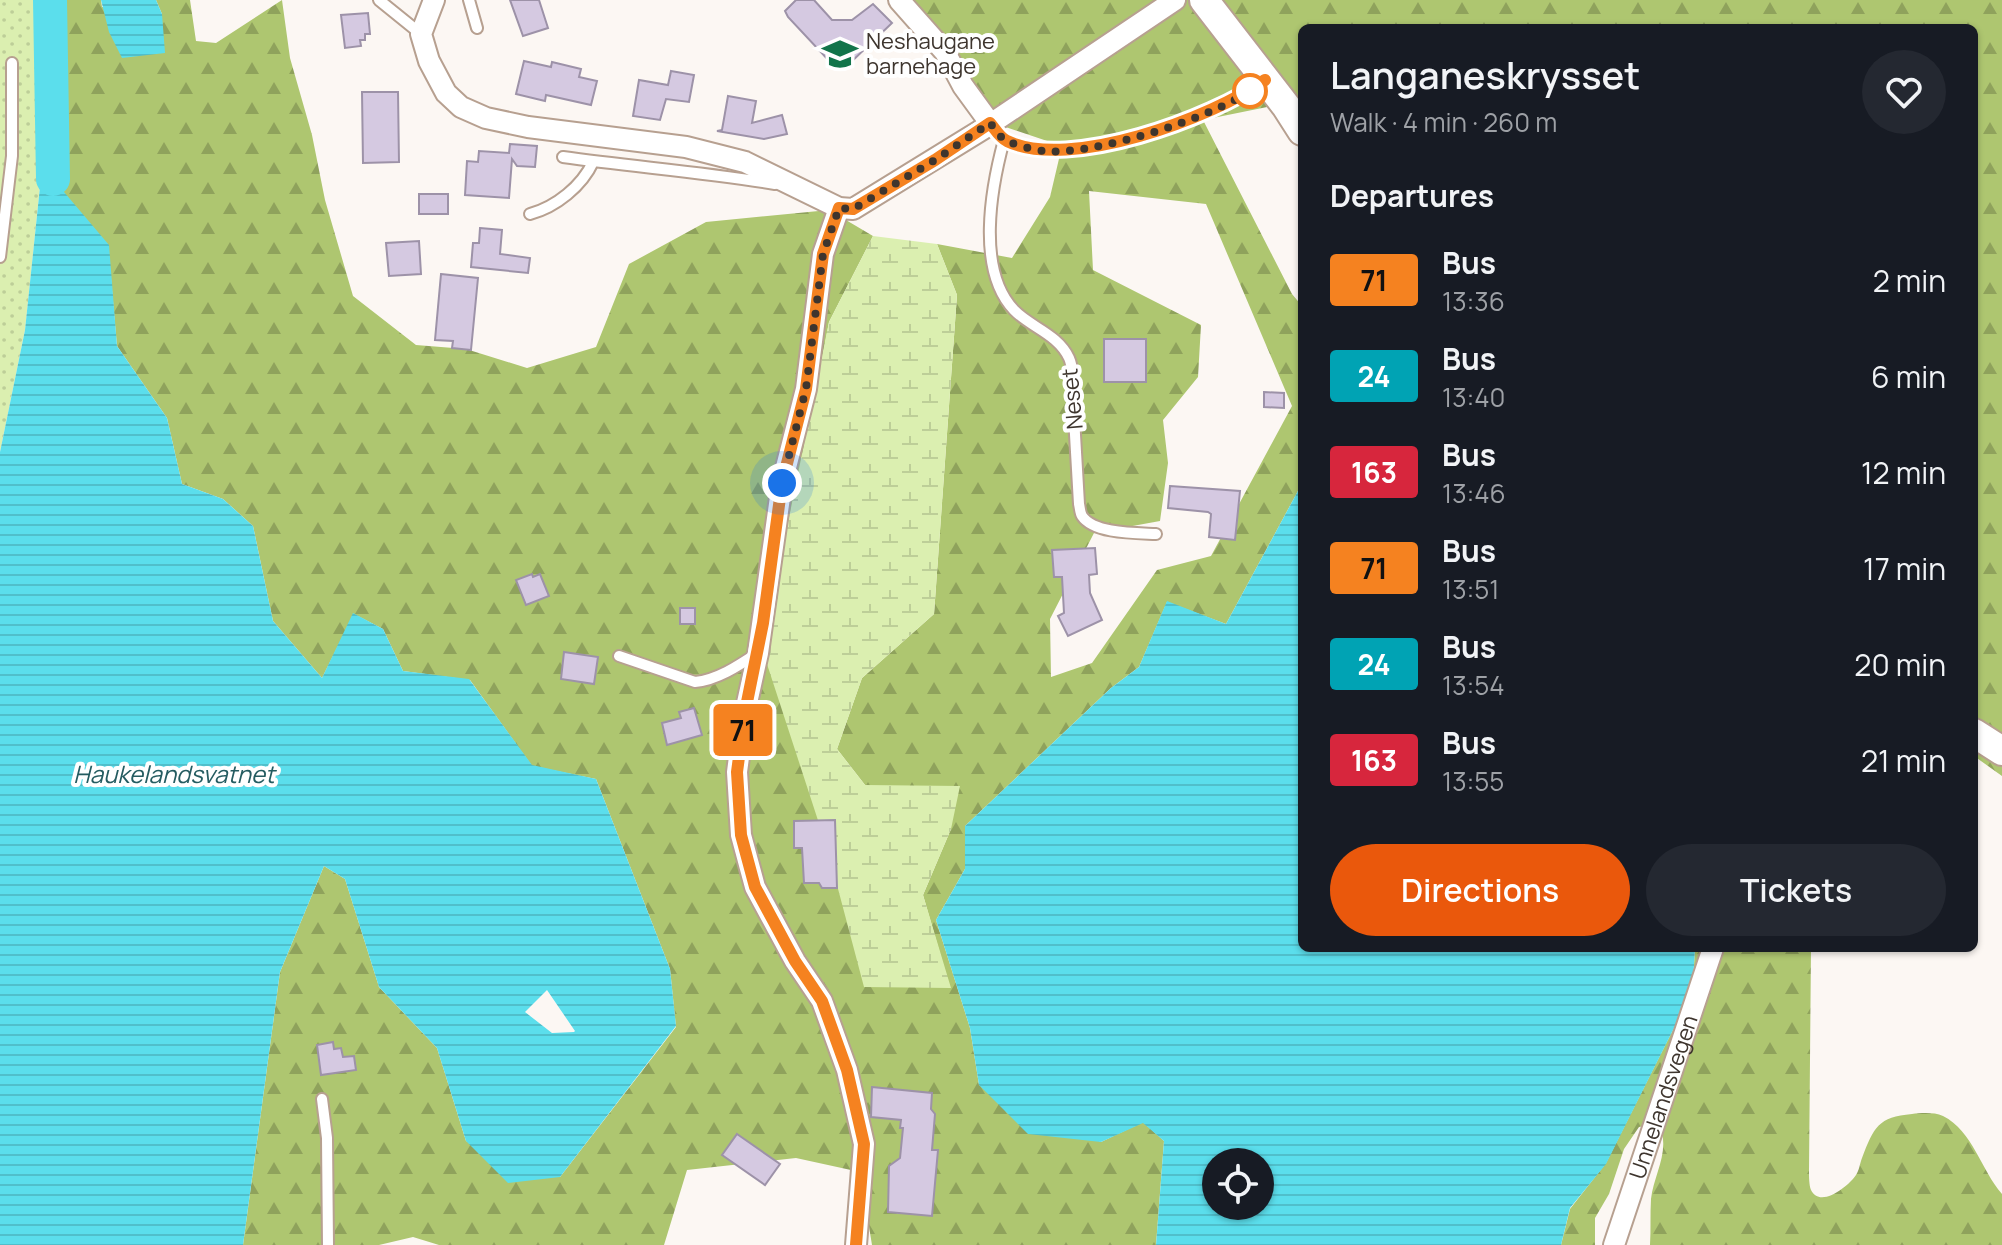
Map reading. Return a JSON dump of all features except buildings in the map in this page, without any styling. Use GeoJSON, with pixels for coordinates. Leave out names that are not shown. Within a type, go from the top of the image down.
{"type":"FeatureCollection","features":[{"type":"Feature","properties":{"kind":"main road"},"geometry":{"type":"LineString","coordinates":[[1204,0],[1298,125]]}},
{"type":"Feature","properties":{"kind":"main road"},"geometry":{"type":"LineString","coordinates":[[1978,736],[2002,751]]}},
{"type":"Feature","properties":{"kind":"street"},"geometry":{"type":"LineString","coordinates":[[434,0],[421,34],[429,61],[446,93],[461,107],[486,118],[528,127],[686,147],[745,162],[839,208],[853,209],[990,123],[1175,0]]}},
{"type":"Feature","properties":{"kind":"street"},"geometry":{"type":"LineString","coordinates":[[899,0],[945,52],[963,86],[990,123]]}},
{"type":"Feature","properties":{"kind":"street"},"geometry":{"type":"LineString","coordinates":[[839,208],[823,254],[806,389],[782,483],[758,653],[745,712],[737,772],[741,835],[755,887],[795,961],[822,1001],[847,1070],[864,1144],[856,1245]]}},
{"type":"Feature","properties":{"kind":"street","name":"Unnelandsvegen"},"geometry":{"type":"LineString","coordinates":[[1614,1245],[1712,952]]}},
{"type":"Feature","properties":{"kind":"lane"},"geometry":{"type":"LineString","coordinates":[[379,0],[421,34]]}},
{"type":"Feature","properties":{"kind":"lane"},"geometry":{"type":"LineString","coordinates":[[469,0],[477,28]]}},
{"type":"Feature","properties":{"kind":"lane"},"geometry":{"type":"LineString","coordinates":[[0,257],[12,156],[12,63]]}},
{"type":"Feature","properties":{"kind":"lane"},"geometry":{"type":"LineString","coordinates":[[990,123],[1004,140],[1042,151],[1082,149],[1181,124],[1241,97],[1265,80]]}},
{"type":"Feature","properties":{"kind":"lane","name":"Neset"},"geometry":{"type":"LineString","coordinates":[[1004,140],[995,173],[991,212],[992,260],[999,291],[1015,312],[1050,335],[1069,358],[1082,516],[1093,525],[1114,531],[1156,534]]}},
{"type":"Feature","properties":{"kind":"lane"},"geometry":{"type":"LineString","coordinates":[[563,157],[658,170],[722,174],[801,188]]}},
{"type":"Feature","properties":{"kind":"lane"},"geometry":{"type":"LineString","coordinates":[[530,214],[553,205],[567,194],[593,162]]}},
{"type":"Feature","properties":{"kind":"lane"},"geometry":{"type":"LineString","coordinates":[[619,656],[695,682],[719,676],[758,653]]}},
{"type":"Feature","properties":{"kind":"lane"},"geometry":{"type":"LineString","coordinates":[[322,1099],[327,1138],[328,1245]]}},
{"type":"Feature","properties":{"kind":"green space"},"geometry":{"type":"Polygon","coordinates":[[[0,0],[41,0],[41,177],[25,330],[0,452],[0,0]]]}},
{"type":"Feature","properties":{"kind":"green space"},"geometry":{"type":"Polygon","coordinates":[[[60,0],[101,0],[102,7],[162,14],[156,0],[190,0],[196,41],[216,43],[282,0],[290,58],[312,135],[325,200],[353,296],[416,345],[466,349],[527,368],[596,347],[629,264],[706,222],[829,210],[873,236],[829,322],[766,661],[950,988],[923,895],[951,829],[865,785],[837,749],[862,678],[934,614],[957,295],[937,244],[1012,258],[1050,197],[1062,146],[985,120],[913,0],[2002,0],[2002,776],[1978,759],[1978,24],[1298,24],[1298,112],[1291,102],[1203,120],[1298,301],[1298,491],[1226,624],[1167,602],[1139,667],[1111,688],[965,826],[965,869],[936,920],[970,1028],[979,1085],[1101,1142],[1143,1122],[1164,1141],[1156,1245],[872,1245],[860,1172],[796,1158],[687,1170],[664,1245],[439,1245],[413,1237],[379,1245],[243,1245],[280,972],[324,866],[345,879],[379,987],[437,1048],[466,1141],[560,1177],[676,1027],[670,969],[596,779],[532,766],[470,680],[403,671],[383,629],[354,614],[322,678],[273,621],[253,526],[223,499],[182,484],[167,418],[117,346],[108,245],[41,177],[49,153],[60,0]],[[1089,191],[1093,270],[1201,325],[1198,377],[1163,420],[1168,463],[1160,521],[1094,533],[1050,619],[1051,677],[1092,663],[1157,570],[1211,556],[1292,406],[1206,204],[1089,191]]]}},
{"type":"Feature","properties":{"kind":"green space"},"geometry":{"type":"Polygon","coordinates":[[[873,236],[937,244],[957,295],[934,614],[862,678],[837,749],[865,785],[960,786],[951,829],[923,895],[951,988],[864,987],[828,851],[766,661],[783,547],[829,322],[873,236]]]}},
{"type":"Feature","properties":{"kind":"green space"},"geometry":{"type":"Polygon","coordinates":[[[1695,952],[1811,952],[1810,1188],[1821,1197],[1841,1190],[1858,1171],[1870,1138],[1884,1121],[1912,1114],[1943,1116],[1962,1131],[2002,1194],[2002,1245],[1650,1245],[1651,1199],[1663,1152],[1658,1123],[1639,1127],[1624,1149],[1609,1194],[1595,1218],[1595,1245],[1561,1245],[1570,1209],[1606,1163],[1688,1000],[1693,982],[1695,952]]]}},
{"type":"Feature","properties":{"kind":"water"},"geometry":{"type":"Polygon","coordinates":[[[101,0],[156,0],[162,14],[165,53],[122,58],[109,32],[101,0]]]}},
{"type":"Feature","properties":{"kind":"water","name":"Haukelandsvatnet"},"geometry":{"type":"Polygon","coordinates":[[[41,177],[53,179],[109,245],[117,346],[167,418],[182,484],[223,499],[253,526],[273,621],[322,678],[353,613],[383,629],[403,671],[469,679],[532,765],[596,779],[670,969],[676,1026],[560,1177],[508,1183],[466,1141],[437,1048],[379,987],[345,879],[324,866],[280,972],[243,1245],[0,1245],[0,452],[25,330],[41,177]],[[547,990],[525,1012],[552,1033],[575,1031],[547,990]]]}},
{"type":"Feature","properties":{"kind":"water"},"geometry":{"type":"Polygon","coordinates":[[[1298,491],[1298,952],[1695,952],[1693,982],[1688,1000],[1606,1164],[1570,1208],[1561,1245],[1156,1245],[1164,1141],[1143,1123],[1101,1142],[1028,1134],[979,1085],[970,1028],[936,920],[965,869],[965,826],[1111,688],[1139,667],[1167,601],[1226,624],[1298,491]]]}},
{"type":"Feature","properties":{"kind":"waterway"},"geometry":{"type":"LineString","coordinates":[[50,0],[53,179]]}},
{"type":"Feature","properties":{"kind":"bus line","name":"71"},"geometry":{"type":"LineString","coordinates":[[856,1245],[864,1144],[847,1070],[822,1001],[795,961],[755,887],[741,835],[737,772],[745,712],[763,623],[782,483],[806,389],[823,254],[839,208],[853,209],[885,191],[990,123],[1004,140],[1023,146],[1042,151],[1082,149],[1181,124],[1241,97],[1265,80]]}},
{"type":"Feature","properties":{"kind":"place","name":"Neshaugane barnehage"},"geometry":{"type":"Point","coordinates":[840,54]}},
{"type":"Feature","properties":{"kind":"route"},"geometry":{"type":"LineString","coordinates":[[782,483],[806,389],[823,254],[839,208],[853,209],[885,191],[990,123],[1004,140],[1023,146],[1042,151],[1082,149],[1181,124],[1250,91]]}}]}
